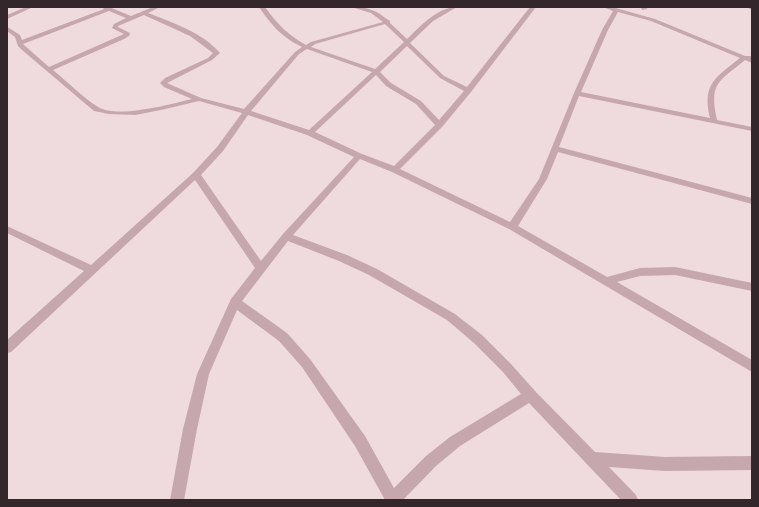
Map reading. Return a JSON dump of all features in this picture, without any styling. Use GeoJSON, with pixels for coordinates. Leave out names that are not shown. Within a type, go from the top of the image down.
{"type":"FeatureCollection","features":[{"type":"Feature","properties":{"kind":"street"},"geometry":{"type":"LineString","coordinates":[[7,17],[30,7]]}},
{"type":"Feature","properties":{"kind":"street"},"geometry":{"type":"LineString","coordinates":[[49,69],[127,35],[127,33],[114,26],[157,7]]}},
{"type":"Feature","properties":{"kind":"street"},"geometry":{"type":"LineString","coordinates":[[262,7],[272,21],[289,38],[306,48],[376,71],[379,76],[389,84],[415,100],[439,125]]}},
{"type":"Feature","properties":{"kind":"street"},"geometry":{"type":"LineString","coordinates":[[354,7],[373,12],[388,22],[442,77],[468,91]]}},
{"type":"Feature","properties":{"kind":"street"},"geometry":{"type":"LineString","coordinates":[[310,133],[431,20],[454,7]]}},
{"type":"Feature","properties":{"kind":"street"},"geometry":{"type":"LineString","coordinates":[[606,7],[653,20],[748,58],[752,61]]}},
{"type":"Feature","properties":{"kind":"street"},"geometry":{"type":"LineString","coordinates":[[21,43],[61,28],[106,8],[130,18]]}},
{"type":"Feature","properties":{"kind":"street"},"geometry":{"type":"LineString","coordinates":[[395,170],[439,125],[468,91],[530,8]]}},
{"type":"Feature","properties":{"kind":"street"},"geometry":{"type":"LineString","coordinates":[[627,12],[644,8],[653,20]]}},
{"type":"Feature","properties":{"kind":"street"},"geometry":{"type":"LineString","coordinates":[[512,227],[543,179],[577,93],[605,30],[616,10]]}},
{"type":"Feature","properties":{"kind":"street"},"geometry":{"type":"LineString","coordinates":[[144,13],[188,32],[211,47],[217,53],[210,59],[167,79],[163,83],[166,86],[199,99],[246,112],[310,133],[359,156],[395,170],[512,227],[752,366]]}},
{"type":"Feature","properties":{"kind":"street"},"geometry":{"type":"LineString","coordinates":[[7,348],[196,175],[220,149],[246,112],[293,57],[313,43],[388,22]]}},
{"type":"Feature","properties":{"kind":"street"},"geometry":{"type":"LineString","coordinates":[[7,29],[18,36],[24,50],[97,109],[110,113],[131,112],[199,99]]}},
{"type":"Feature","properties":{"kind":"street"},"geometry":{"type":"LineString","coordinates":[[714,122],[710,97],[713,87],[719,78],[748,58]]}},
{"type":"Feature","properties":{"kind":"street"},"geometry":{"type":"LineString","coordinates":[[577,93],[752,129]]}},
{"type":"Feature","properties":{"kind":"street"},"geometry":{"type":"LineString","coordinates":[[556,149],[752,200]]}},
{"type":"Feature","properties":{"kind":"street"},"geometry":{"type":"LineString","coordinates":[[177,500],[190,429],[203,374],[235,302],[286,236],[359,156]]}},
{"type":"Feature","properties":{"kind":"street"},"geometry":{"type":"LineString","coordinates":[[196,175],[261,268]]}},
{"type":"Feature","properties":{"kind":"street"},"geometry":{"type":"LineString","coordinates":[[7,229],[92,270]]}},
{"type":"Feature","properties":{"kind":"street"},"geometry":{"type":"LineString","coordinates":[[286,236],[343,258],[373,272],[451,317],[478,339],[507,368],[530,395],[632,500]]}},
{"type":"Feature","properties":{"kind":"street"},"geometry":{"type":"LineString","coordinates":[[607,281],[640,272],[675,271],[752,287]]}},
{"type":"Feature","properties":{"kind":"street"},"geometry":{"type":"LineString","coordinates":[[235,302],[283,337],[306,363],[360,441],[393,500],[446,448],[530,395]]}},
{"type":"Feature","properties":{"kind":"street"},"geometry":{"type":"LineString","coordinates":[[591,459],[665,464],[752,463]]}}]}
